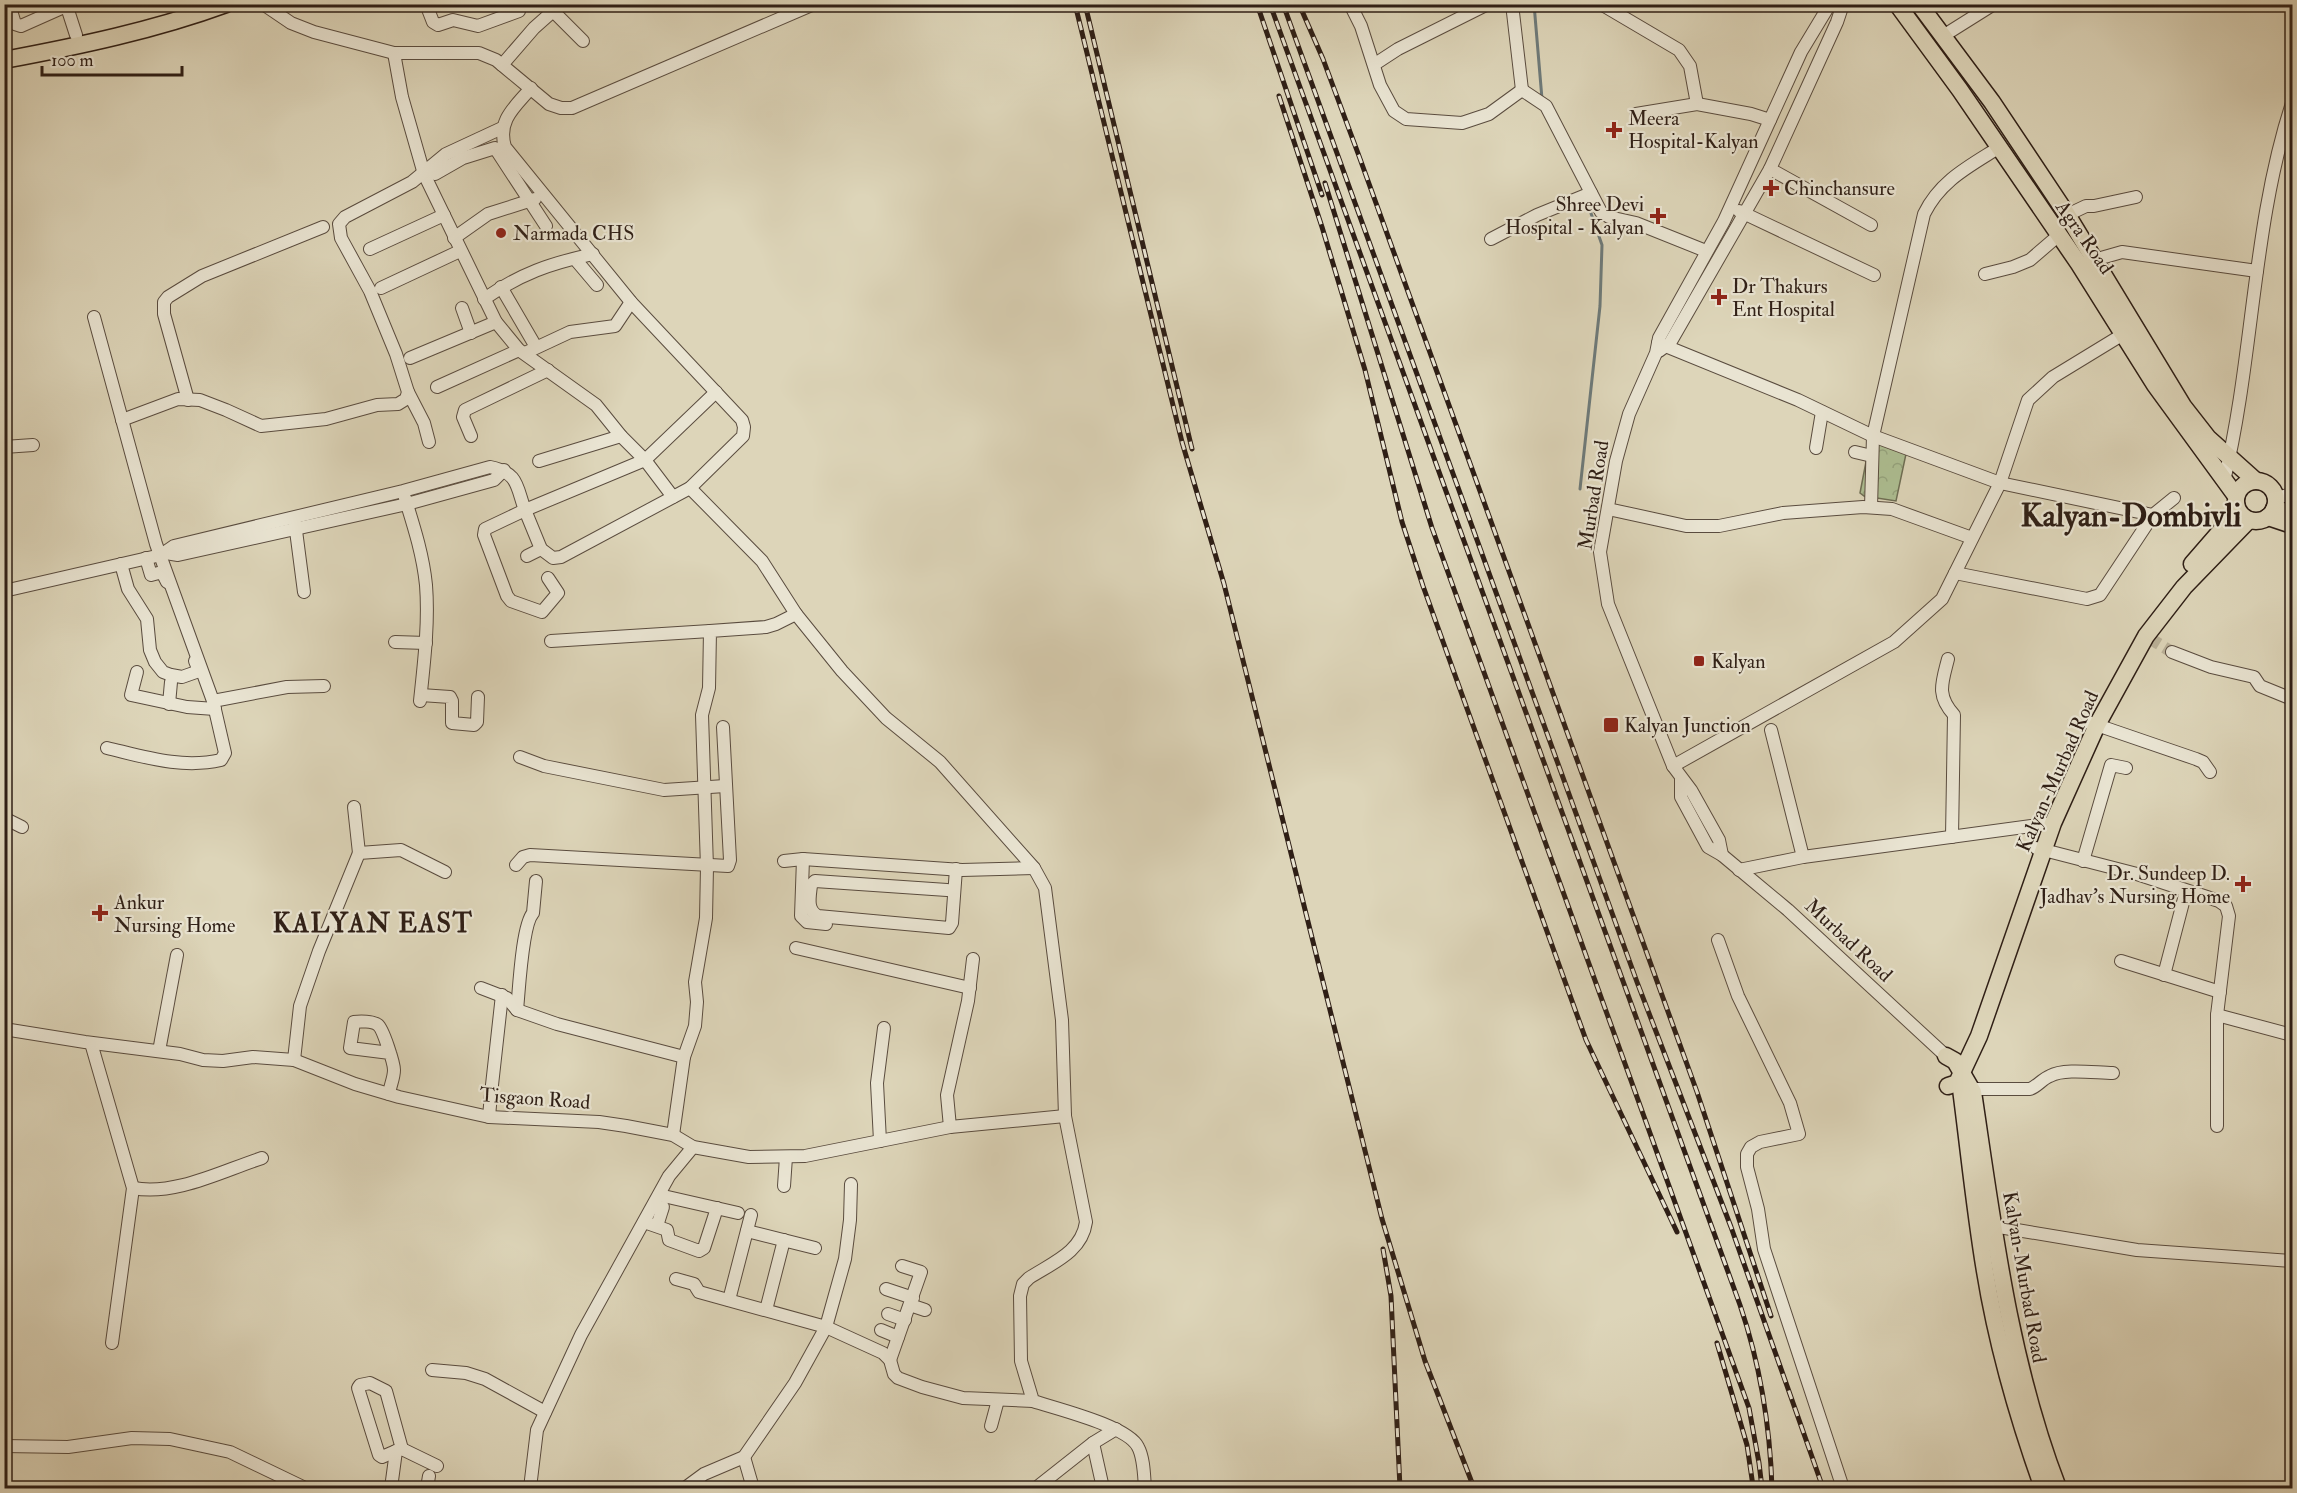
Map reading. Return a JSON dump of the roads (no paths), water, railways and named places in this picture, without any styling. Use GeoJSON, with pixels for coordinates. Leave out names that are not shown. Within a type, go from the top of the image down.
{"type":"FeatureCollection","features":[{"type":"Feature","properties":{"kind":"main road"},"geometry":{"type":"LineString","coordinates":[[4,51],[178,16],[196,4]]}},
{"type":"Feature","properties":{"kind":"main road"},"geometry":{"type":"LineString","coordinates":[[4,60],[226,4]]}},
{"type":"Feature","properties":{"kind":"main road","name":"Agra Road"},"geometry":{"type":"LineString","coordinates":[[1897,4],[1960,90],[2059,235],[2087,262]]}},
{"type":"Feature","properties":{"kind":"main road","name":"Agra Road"},"geometry":{"type":"LineString","coordinates":[[1919,4],[1992,102],[2067,215],[2087,262],[2147,359],[2182,406],[2241,509]]}},
{"type":"Feature","properties":{"kind":"main road","name":"Agra Road"},"geometry":{"type":"LineString","coordinates":[[2204,442],[2229,457],[2256,481]]}},
{"type":"Feature","properties":{"kind":"main road"},"geometry":{"type":"LineString","coordinates":[[2273,508],[2259,521],[2241,509],[2246,484],[2256,481],[2267,484],[2273,508],[2292,525]]}},
{"type":"Feature","properties":{"kind":"main road"},"geometry":{"type":"LineString","coordinates":[[2273,508],[2292,513]]}},
{"type":"Feature","properties":{"kind":"main road","name":"Kalyan-Murbad Road"},"geometry":{"type":"LineString","coordinates":[[2043,1488],[2020,1424],[2001,1348],[1985,1272],[1956,1076],[1995,977],[2049,824],[2103,702],[2145,635],[2184,587],[2241,509]]}},
{"type":"Feature","properties":{"kind":"main road","name":"Kalyan-Murbad Road"},"geometry":{"type":"LineString","coordinates":[[1956,1076],[1993,1226],[2009,1322],[2022,1375],[2058,1488]]}},
{"type":"Feature","properties":{"kind":"street"},"geometry":{"type":"LineString","coordinates":[[9,4],[15,24],[21,26],[66,5],[76,35]]}},
{"type":"Feature","properties":{"kind":"street"},"geometry":{"type":"LineString","coordinates":[[263,4],[291,23],[314,32],[394,53],[479,53],[502,64],[549,104],[561,108],[572,108],[814,4]]}},
{"type":"Feature","properties":{"kind":"street"},"geometry":{"type":"LineString","coordinates":[[426,4],[433,22],[438,25],[453,20],[478,26],[518,8],[534,28]]}},
{"type":"Feature","properties":{"kind":"street"},"geometry":{"type":"LineString","coordinates":[[1350,4],[1361,26],[1380,85],[1394,111],[1406,118],[1462,123],[1486,109],[1527,92]]}},
{"type":"Feature","properties":{"kind":"street"},"geometry":{"type":"LineString","coordinates":[[1375,64],[1398,49],[1488,4]]}},
{"type":"Feature","properties":{"kind":"street"},"geometry":{"type":"LineString","coordinates":[[1512,4],[1527,92],[1546,106],[1601,212],[1608,217],[1636,223],[1706,252]]}},
{"type":"Feature","properties":{"kind":"street"},"geometry":{"type":"LineString","coordinates":[[1601,4],[1679,50],[1690,66],[1697,104]]}},
{"type":"Feature","properties":{"kind":"street","name":"Murbad Road"},"geometry":{"type":"LineString","coordinates":[[1830,4],[1802,52],[1629,414],[1616,462],[1600,552],[1608,604],[1673,766],[1681,779],[1681,797],[1708,847],[1722,855],[1788,910],[1956,1076]]}},
{"type":"Feature","properties":{"kind":"street","name":"Murbad Road"},"geometry":{"type":"LineString","coordinates":[[1660,348],[1670,343],[1770,169],[1843,4]]}},
{"type":"Feature","properties":{"kind":"street"},"geometry":{"type":"LineString","coordinates":[[1943,36],[1994,4]]}},
{"type":"Feature","properties":{"kind":"street"},"geometry":{"type":"LineString","coordinates":[[502,64],[534,28],[557,8],[583,42]]}},
{"type":"Feature","properties":{"kind":"street"},"geometry":{"type":"LineString","coordinates":[[394,53],[402,97],[444,215],[496,322],[522,352],[596,405],[614,424],[621,436],[645,460],[673,497]]}},
{"type":"Feature","properties":{"kind":"street"},"geometry":{"type":"LineString","coordinates":[[461,153],[502,128],[508,116],[531,88]]}},
{"type":"Feature","properties":{"kind":"street"},"geometry":{"type":"LineString","coordinates":[[2224,481],[2263,220],[2292,103]]}},
{"type":"Feature","properties":{"kind":"street"},"geometry":{"type":"LineString","coordinates":[[1636,114],[1697,104],[1770,120]]}},
{"type":"Feature","properties":{"kind":"street"},"geometry":{"type":"LineString","coordinates":[[4,591],[146,558],[174,546],[403,491],[490,467],[504,470],[513,477],[534,552],[554,558],[690,488],[742,436],[744,427],[742,420],[631,302],[505,147],[502,128]]}},
{"type":"Feature","properties":{"kind":"street"},"geometry":{"type":"LineString","coordinates":[[1871,507],[1873,436],[1924,214],[1934,196],[1948,181],[1998,148]]}},
{"type":"Feature","properties":{"kind":"street"},"geometry":{"type":"LineString","coordinates":[[188,400],[164,314],[164,302],[168,297],[202,276],[325,226],[339,224],[345,217],[429,174],[446,154],[497,149],[546,226]]}},
{"type":"Feature","properties":{"kind":"street"},"geometry":{"type":"LineString","coordinates":[[1770,169],[1871,225]]}},
{"type":"Feature","properties":{"kind":"street"},"geometry":{"type":"LineString","coordinates":[[1491,239],[1538,215],[1591,193]]}},
{"type":"Feature","properties":{"kind":"street"},"geometry":{"type":"LineString","coordinates":[[454,238],[488,214],[545,195]]}},
{"type":"Feature","properties":{"kind":"street"},"geometry":{"type":"LineString","coordinates":[[2067,215],[2086,206],[2136,197]]}},
{"type":"Feature","properties":{"kind":"street"},"geometry":{"type":"LineString","coordinates":[[1730,206],[1874,275]]}},
{"type":"Feature","properties":{"kind":"street"},"geometry":{"type":"LineString","coordinates":[[370,249],[444,215]]}},
{"type":"Feature","properties":{"kind":"street"},"geometry":{"type":"LineString","coordinates":[[339,224],[341,238],[383,319],[405,376],[408,392],[424,423],[429,442]]}},
{"type":"Feature","properties":{"kind":"street"},"geometry":{"type":"LineString","coordinates":[[1984,274],[2030,260],[2059,235]]}},
{"type":"Feature","properties":{"kind":"street"},"geometry":{"type":"LineString","coordinates":[[381,288],[460,251]]}},
{"type":"Feature","properties":{"kind":"street"},"geometry":{"type":"LineString","coordinates":[[2087,262],[2122,252],[2257,271]]}},
{"type":"Feature","properties":{"kind":"street"},"geometry":{"type":"LineString","coordinates":[[484,298],[519,276],[536,269],[593,254]]}},
{"type":"Feature","properties":{"kind":"street"},"geometry":{"type":"LineString","coordinates":[[575,259],[597,285]]}},
{"type":"Feature","properties":{"kind":"street"},"geometry":{"type":"LineString","coordinates":[[501,287],[536,347]]}},
{"type":"Feature","properties":{"kind":"street"},"geometry":{"type":"LineString","coordinates":[[436,387],[570,332],[615,326],[631,302]]}},
{"type":"Feature","properties":{"kind":"street"},"geometry":{"type":"LineString","coordinates":[[462,308],[471,333]]}},
{"type":"Feature","properties":{"kind":"street"},"geometry":{"type":"LineString","coordinates":[[94,317],[148,515],[199,671],[182,677],[163,672],[155,662],[150,650],[147,619],[128,588],[121,564]]}},
{"type":"Feature","properties":{"kind":"street"},"geometry":{"type":"LineString","coordinates":[[410,358],[496,322]]}},
{"type":"Feature","properties":{"kind":"street"},"geometry":{"type":"LineString","coordinates":[[1673,766],[1894,642],[1942,599],[2000,483],[2028,400],[2053,376],[2129,330]]}},
{"type":"Feature","properties":{"kind":"street"},"geometry":{"type":"LineString","coordinates":[[1660,348],[1822,411],[1873,436],[2000,483],[2153,515]]}},
{"type":"Feature","properties":{"kind":"street"},"geometry":{"type":"LineString","coordinates":[[471,436],[463,417],[465,410],[548,370]]}},
{"type":"Feature","properties":{"kind":"street"},"geometry":{"type":"LineString","coordinates":[[122,420],[178,399],[200,400],[261,426],[326,419],[377,405],[398,404],[406,399],[408,392]]}},
{"type":"Feature","properties":{"kind":"street"},"geometry":{"type":"LineString","coordinates":[[561,556],[545,581],[558,593],[541,612],[511,601],[507,596],[484,531],[487,527],[645,460],[716,392]]}},
{"type":"Feature","properties":{"kind":"street"},"geometry":{"type":"LineString","coordinates":[[1816,448],[1822,411]]}},
{"type":"Feature","properties":{"kind":"street"},"geometry":{"type":"LineString","coordinates":[[539,461],[621,436]]}},
{"type":"Feature","properties":{"kind":"street"},"geometry":{"type":"LineString","coordinates":[[4,447],[33,445]]}},
{"type":"Feature","properties":{"kind":"street"},"geometry":{"type":"LineString","coordinates":[[1855,452],[1872,456]]}},
{"type":"Feature","properties":{"kind":"street"},"geometry":{"type":"LineString","coordinates":[[161,551],[178,555],[407,504],[494,480],[504,470]]}},
{"type":"Feature","properties":{"kind":"street"},"geometry":{"type":"LineString","coordinates":[[453,477],[457,490]]}},
{"type":"Feature","properties":{"kind":"street"},"geometry":{"type":"LineString","coordinates":[[690,488],[762,561],[796,614],[849,679],[886,718],[940,762],[1034,868],[1045,888],[1062,1020],[1065,1116],[1086,1222],[1084,1235],[1076,1247],[1023,1284],[1020,1296],[1021,1361],[1033,1401]]}},
{"type":"Feature","properties":{"kind":"street"},"geometry":{"type":"LineString","coordinates":[[403,491],[418,537],[426,586],[426,643],[420,698],[450,697],[452,723],[474,725],[477,722],[478,697]]}},
{"type":"Feature","properties":{"kind":"street"},"geometry":{"type":"LineString","coordinates":[[2273,508],[2292,494]]}},
{"type":"Feature","properties":{"kind":"street"},"geometry":{"type":"LineString","coordinates":[[1955,573],[2087,599],[2100,595],[2153,515],[2174,498]]}},
{"type":"Feature","properties":{"kind":"street"},"geometry":{"type":"LineString","coordinates":[[1608,509],[1686,526],[1708,526],[1784,513],[1871,507],[1892,509],[1972,538]]}},
{"type":"Feature","properties":{"kind":"street"},"geometry":{"type":"LineString","coordinates":[[294,516],[303,592]]}},
{"type":"Feature","properties":{"kind":"street"},"geometry":{"type":"LineString","coordinates":[[107,748],[165,763],[210,762],[221,760],[225,753],[214,705],[182,618],[164,574],[159,572],[151,575],[146,558]]}},
{"type":"Feature","properties":{"kind":"street"},"geometry":{"type":"LineString","coordinates":[[551,641],[766,627],[796,614]]}},
{"type":"Feature","properties":{"kind":"street"},"geometry":{"type":"LineString","coordinates":[[673,1135],[684,1057],[695,1026],[697,1002],[695,982],[706,918],[707,867],[702,715],[709,688],[710,631]]}},
{"type":"Feature","properties":{"kind":"street"},"geometry":{"type":"LineString","coordinates":[[395,642],[426,643]]}},
{"type":"Feature","properties":{"kind":"street"},"geometry":{"type":"LineString","coordinates":[[2172,652],[2211,667],[2254,677],[2260,686],[2292,699]]}},
{"type":"Feature","properties":{"kind":"street"},"geometry":{"type":"LineString","coordinates":[[1948,659],[1941,690],[1945,705],[1954,716],[1952,837]]}},
{"type":"Feature","properties":{"kind":"street"},"geometry":{"type":"LineString","coordinates":[[137,672],[131,695],[187,707],[214,705],[287,687],[324,686]]}},
{"type":"Feature","properties":{"kind":"street"},"geometry":{"type":"LineString","coordinates":[[169,704],[171,682]]}},
{"type":"Feature","properties":{"kind":"street"},"geometry":{"type":"LineString","coordinates":[[2093,723],[2196,759],[2203,762],[2211,772]]}},
{"type":"Feature","properties":{"kind":"street"},"geometry":{"type":"LineString","coordinates":[[516,865],[523,857],[530,855],[726,867],[729,864],[723,728]]}},
{"type":"Feature","properties":{"kind":"street"},"geometry":{"type":"LineString","coordinates":[[1771,730],[1803,856]]}},
{"type":"Feature","properties":{"kind":"street"},"geometry":{"type":"LineString","coordinates":[[520,757],[544,766],[664,790],[725,786]]}},
{"type":"Feature","properties":{"kind":"street"},"geometry":{"type":"LineString","coordinates":[[2083,861],[2110,765],[2126,768]]}},
{"type":"Feature","properties":{"kind":"street"},"geometry":{"type":"LineString","coordinates":[[294,1060],[300,1006],[319,951],[359,853],[354,807]]}},
{"type":"Feature","properties":{"kind":"street"},"geometry":{"type":"LineString","coordinates":[[4,818],[22,827]]}},
{"type":"Feature","properties":{"kind":"street"},"geometry":{"type":"LineString","coordinates":[[1739,870],[1803,856],[2049,824]]}},
{"type":"Feature","properties":{"kind":"street"},"geometry":{"type":"LineString","coordinates":[[2040,849],[2137,874],[2219,901],[2228,910],[2217,1015],[2217,1125]]}},
{"type":"Feature","properties":{"kind":"street"},"geometry":{"type":"LineString","coordinates":[[359,853],[401,850],[445,872]]}},
{"type":"Feature","properties":{"kind":"street"},"geometry":{"type":"LineString","coordinates":[[784,861],[803,859],[959,870],[1034,868]]}},
{"type":"Feature","properties":{"kind":"street"},"geometry":{"type":"LineString","coordinates":[[803,859],[801,916],[807,922],[951,933],[957,931],[959,923],[959,870]]}},
{"type":"Feature","properties":{"kind":"street"},"geometry":{"type":"LineString","coordinates":[[947,890],[815,881],[811,885],[810,908],[812,913],[818,916],[949,928],[952,923],[959,870]]}},
{"type":"Feature","properties":{"kind":"street"},"geometry":{"type":"LineString","coordinates":[[517,1010],[525,937],[530,916],[533,913],[536,881]]}},
{"type":"Feature","properties":{"kind":"street"},"geometry":{"type":"LineString","coordinates":[[2164,975],[2186,891]]}},
{"type":"Feature","properties":{"kind":"street"},"geometry":{"type":"LineString","coordinates":[[1718,940],[1738,996],[1790,1103],[1799,1134],[1760,1142],[1751,1147],[1747,1154],[1747,1167],[1758,1209],[1764,1249],[1843,1488]]}},
{"type":"Feature","properties":{"kind":"street"},"geometry":{"type":"LineString","coordinates":[[796,948],[970,987]]}},
{"type":"Feature","properties":{"kind":"street"},"geometry":{"type":"LineString","coordinates":[[159,1052],[177,955]]}},
{"type":"Feature","properties":{"kind":"street"},"geometry":{"type":"LineString","coordinates":[[950,1127],[947,1095],[970,987],[973,959]]}},
{"type":"Feature","properties":{"kind":"street"},"geometry":{"type":"LineString","coordinates":[[2121,961],[2220,992]]}},
{"type":"Feature","properties":{"kind":"street"},"geometry":{"type":"LineString","coordinates":[[481,988],[502,995],[517,1010],[557,1024],[684,1057]]}},
{"type":"Feature","properties":{"kind":"street"},"geometry":{"type":"LineString","coordinates":[[489,1117],[502,995]]}},
{"type":"Feature","properties":{"kind":"street"},"geometry":{"type":"LineString","coordinates":[[2217,1015],[2292,1035]]}},
{"type":"Feature","properties":{"kind":"street"},"geometry":{"type":"LineString","coordinates":[[880,1141],[877,1083],[884,1028]]}},
{"type":"Feature","properties":{"kind":"street","name":"Tisgaon Road"},"geometry":{"type":"LineString","coordinates":[[4,1029],[203,1060],[223,1061],[253,1057],[294,1060],[389,1094],[489,1117],[599,1122],[673,1135],[693,1147],[748,1157],[805,1156],[950,1127],[1065,1116]]}},
{"type":"Feature","properties":{"kind":"street"},"geometry":{"type":"LineString","coordinates":[[92,1043],[133,1188],[112,1343]]}},
{"type":"Feature","properties":{"kind":"street"},"geometry":{"type":"LineString","coordinates":[[389,1094],[394,1068],[390,1053]]}},
{"type":"Feature","properties":{"kind":"street"},"geometry":{"type":"LineString","coordinates":[[1956,1076],[2030,1089],[2058,1072],[2113,1073]]}},
{"type":"Feature","properties":{"kind":"street"},"geometry":{"type":"LineString","coordinates":[[657,1226],[661,1201],[669,1176],[693,1147]]}},
{"type":"Feature","properties":{"kind":"street"},"geometry":{"type":"LineString","coordinates":[[784,1186],[786,1157]]}},
{"type":"Feature","properties":{"kind":"street"},"geometry":{"type":"LineString","coordinates":[[133,1188],[148,1191],[170,1189],[262,1158]]}},
{"type":"Feature","properties":{"kind":"street"},"geometry":{"type":"LineString","coordinates":[[685,1488],[704,1474],[744,1457],[795,1383],[826,1327],[845,1259],[850,1220],[851,1184]]}},
{"type":"Feature","properties":{"kind":"street"},"geometry":{"type":"LineString","coordinates":[[661,1201],[744,1214],[747,1231],[729,1300]]}},
{"type":"Feature","properties":{"kind":"street"},"geometry":{"type":"LineString","coordinates":[[530,1488],[537,1430],[581,1335],[644,1222],[661,1201]]}},
{"type":"Feature","properties":{"kind":"street"},"geometry":{"type":"LineString","coordinates":[[644,1222],[667,1230],[669,1240],[699,1251],[704,1248],[717,1208]]}},
{"type":"Feature","properties":{"kind":"street"},"geometry":{"type":"LineString","coordinates":[[1993,1226],[2137,1250],[2292,1261]]}},
{"type":"Feature","properties":{"kind":"street"},"geometry":{"type":"LineString","coordinates":[[747,1231],[815,1248]]}},
{"type":"Feature","properties":{"kind":"street"},"geometry":{"type":"LineString","coordinates":[[766,1310],[784,1240]]}},
{"type":"Feature","properties":{"kind":"street"},"geometry":{"type":"LineString","coordinates":[[890,1360],[921,1271],[902,1266]]}},
{"type":"Feature","properties":{"kind":"street"},"geometry":{"type":"LineString","coordinates":[[676,1279],[694,1284],[699,1292],[826,1327],[883,1353],[890,1360],[894,1374],[898,1378],[963,1398],[1033,1401],[1116,1429],[1133,1438],[1140,1449],[1145,1488]]}},
{"type":"Feature","properties":{"kind":"street"},"geometry":{"type":"LineString","coordinates":[[886,1288],[925,1310]]}},
{"type":"Feature","properties":{"kind":"street"},"geometry":{"type":"LineString","coordinates":[[888,1314],[905,1320]]}},
{"type":"Feature","properties":{"kind":"street"},"geometry":{"type":"LineString","coordinates":[[881,1330],[898,1336]]}},
{"type":"Feature","properties":{"kind":"street"},"geometry":{"type":"LineString","coordinates":[[432,1370],[466,1373],[485,1379],[545,1413]]}},
{"type":"Feature","properties":{"kind":"street"},"geometry":{"type":"LineString","coordinates":[[391,1488],[399,1450],[386,1391],[370,1383],[360,1385],[358,1388],[379,1455],[382,1457],[399,1450]]}},
{"type":"Feature","properties":{"kind":"street"},"geometry":{"type":"LineString","coordinates":[[991,1426],[998,1400]]}},
{"type":"Feature","properties":{"kind":"street"},"geometry":{"type":"LineString","coordinates":[[1036,1488],[1093,1443],[1116,1429]]}},
{"type":"Feature","properties":{"kind":"street"},"geometry":{"type":"LineString","coordinates":[[4,1446],[68,1447],[132,1438],[170,1439],[230,1452],[305,1488]]}},
{"type":"Feature","properties":{"kind":"street"},"geometry":{"type":"LineString","coordinates":[[1093,1443],[1103,1488]]}},
{"type":"Feature","properties":{"kind":"street"},"geometry":{"type":"LineString","coordinates":[[399,1450],[431,1477]]}},
{"type":"Feature","properties":{"kind":"street"},"geometry":{"type":"LineString","coordinates":[[744,1457],[752,1488]]}},
{"type":"Feature","properties":{"kind":"waterway"},"geometry":{"type":"LineString","coordinates":[[1534,4],[1542,99]]}},
{"type":"Feature","properties":{"kind":"waterway"},"geometry":{"type":"LineString","coordinates":[[1580,489],[1600,306],[1602,245],[1586,199]]}},
{"type":"Feature","properties":{"kind":"tunnel"},"geometry":{"type":"LineString","coordinates":[[2149,638],[2172,652]]}},
{"type":"Feature","properties":{"kind":"railway"},"geometry":{"type":"LineString","coordinates":[[1075,4],[1182,442],[1224,584],[1382,1219],[1425,1361],[1474,1488]]}},
{"type":"Feature","properties":{"kind":"railway"},"geometry":{"type":"LineString","coordinates":[[1085,4],[1192,449]]}},
{"type":"Feature","properties":{"kind":"railway"},"geometry":{"type":"LineString","coordinates":[[1257,4],[1322,195]]}},
{"type":"Feature","properties":{"kind":"railway"},"geometry":{"type":"LineString","coordinates":[[1270,4],[1740,1305],[1763,1395],[1772,1488]]}},
{"type":"Feature","properties":{"kind":"railway"},"geometry":{"type":"LineString","coordinates":[[1283,4],[1637,982],[1731,1227],[1823,1488]]}},
{"type":"Feature","properties":{"kind":"railway"},"geometry":{"type":"LineString","coordinates":[[1299,4],[1323,59],[1359,156],[1697,1092],[1771,1316]]}},
{"type":"Feature","properties":{"kind":"railway"},"geometry":{"type":"LineString","coordinates":[[1279,96],[1365,370],[1402,522],[1423,586],[1586,1040],[1677,1232]]}},
{"type":"Feature","properties":{"kind":"railway"},"geometry":{"type":"LineString","coordinates":[[1325,183],[1432,528],[1749,1408],[1762,1488]]}},
{"type":"Feature","properties":{"kind":"railway"},"geometry":{"type":"LineString","coordinates":[[1383,1249],[1391,1296],[1400,1488]]}},
{"type":"Feature","properties":{"kind":"railway"},"geometry":{"type":"LineString","coordinates":[[1717,1343],[1747,1445],[1753,1486]]}},
{"type":"Feature","properties":{"kind":"place","name":"Meera Hospital-Kalyan"},"geometry":{"type":"Point","coordinates":[1614,130]}},
{"type":"Feature","properties":{"kind":"place","name":"Chinchansure"},"geometry":{"type":"Point","coordinates":[1771,188]}},
{"type":"Feature","properties":{"kind":"place","name":"Shree Devi Hospital - Kalyan"},"geometry":{"type":"Point","coordinates":[1658,216]}},
{"type":"Feature","properties":{"kind":"place","name":"Narmada CHS"},"geometry":{"type":"Point","coordinates":[501,233]}},
{"type":"Feature","properties":{"kind":"place","name":"Dr Thakurs Ent Hospital"},"geometry":{"type":"Point","coordinates":[1719,297]}},
{"type":"Feature","properties":{"kind":"place","name":"Kalyan"},"geometry":{"type":"Point","coordinates":[1699,661]}},
{"type":"Feature","properties":{"kind":"place","name":"Kalyan Junction"},"geometry":{"type":"Point","coordinates":[1611,725]}},
{"type":"Feature","properties":{"kind":"place","name":"Dr. Sundeep D. Jadhav's Nursing Home"},"geometry":{"type":"Point","coordinates":[2243,884]}},
{"type":"Feature","properties":{"kind":"place","name":"Ankur Nursing Home"},"geometry":{"type":"Point","coordinates":[100,913]}},
{"type":"Feature","properties":{"kind":"district","name":"Kalyan-Dombivli"},"geometry":{"type":"Point","coordinates":[2131,515]}},
{"type":"Feature","properties":{"kind":"district","name":"KALYAN EAST"},"geometry":{"type":"Point","coordinates":[373,923]}}]}
